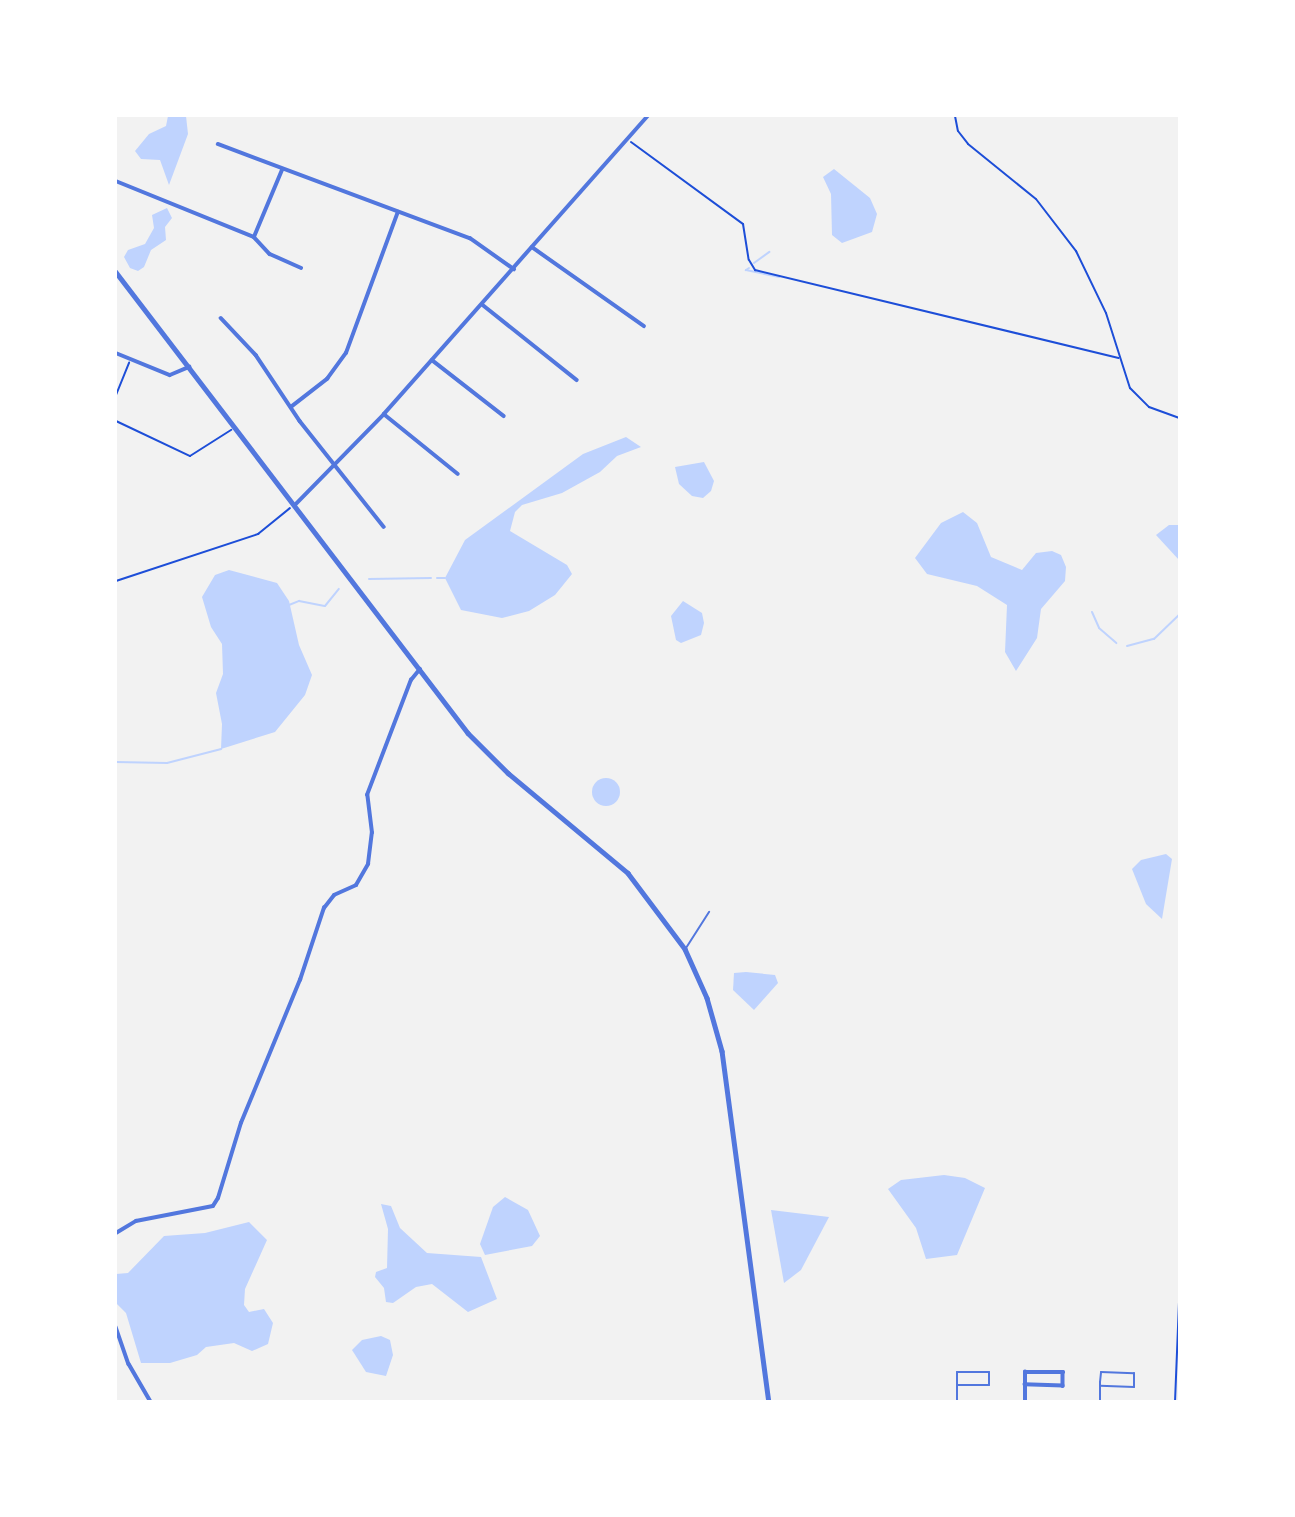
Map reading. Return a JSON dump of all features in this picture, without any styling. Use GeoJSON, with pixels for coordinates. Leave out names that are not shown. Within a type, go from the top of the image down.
{"type":"FeatureCollection","features":[{"type":"Feature","properties":{"kind":"street"},"geometry":{"type":"LineString","coordinates":[[296,504],[336,466],[483,305],[648,116]]}},
{"type":"Feature","properties":{"kind":"street"},"geometry":{"type":"LineString","coordinates":[[218,144],[482,244],[514,270]]}},
{"type":"Feature","properties":{"kind":"street"},"geometry":{"type":"LineString","coordinates":[[254,237],[282,170]]}},
{"type":"Feature","properties":{"kind":"street"},"geometry":{"type":"LineString","coordinates":[[116,181],[254,237],[270,254],[301,268]]}},
{"type":"Feature","properties":{"kind":"street"},"geometry":{"type":"LineString","coordinates":[[291,407],[327,379],[346,353],[398,212]]}},
{"type":"Feature","properties":{"kind":"street"},"geometry":{"type":"LineString","coordinates":[[533,247],[644,326]]}},
{"type":"Feature","properties":{"kind":"street"},"geometry":{"type":"LineString","coordinates":[[116,272],[420,669],[492,758],[628,873],[685,949],[707,998],[722,1051],[769,1402]]}},
{"type":"Feature","properties":{"kind":"street"},"geometry":{"type":"LineString","coordinates":[[483,305],[577,380]]}},
{"type":"Feature","properties":{"kind":"street"},"geometry":{"type":"LineString","coordinates":[[220,318],[256,355],[291,407],[384,527]]}},
{"type":"Feature","properties":{"kind":"street"},"geometry":{"type":"LineString","coordinates":[[116,353],[170,375],[189,367]]}},
{"type":"Feature","properties":{"kind":"street"},"geometry":{"type":"LineString","coordinates":[[432,360],[504,416]]}},
{"type":"Feature","properties":{"kind":"street"},"geometry":{"type":"LineString","coordinates":[[384,414],[458,474]]}},
{"type":"Feature","properties":{"kind":"street"},"geometry":{"type":"LineString","coordinates":[[116,1233],[136,1221],[213,1206],[218,1198],[241,1123],[300,979],[324,908],[334,895],[356,885],[369,864],[372,833],[368,795],[411,680],[420,669]]}},
{"type":"Feature","properties":{"kind":"street"},"geometry":{"type":"LineString","coordinates":[[116,1327],[129,1364],[151,1402]]}},
{"type":"Feature","properties":{"kind":"street"},"geometry":{"type":"LineString","coordinates":[[1025,1385],[1063,1386],[1063,1372],[1025,1372],[1025,1385],[1025,1402]]}},
{"type":"Feature","properties":{"kind":"lane"},"geometry":{"type":"LineString","coordinates":[[685,949],[709,912]]}},
{"type":"Feature","properties":{"kind":"lane"},"geometry":{"type":"LineString","coordinates":[[957,1385],[989,1385],[989,1372],[957,1372],[957,1385],[957,1402]]}},
{"type":"Feature","properties":{"kind":"lane"},"geometry":{"type":"LineString","coordinates":[[1100,1386],[1133,1387],[1134,1373],[1101,1372],[1100,1386],[1100,1402]]}},
{"type":"Feature","properties":{"kind":"path"},"geometry":{"type":"LineString","coordinates":[[955,116],[958,131],[968,144],[1036,199],[1076,251],[1106,313],[1130,388],[1149,407],[1180,418]]}},
{"type":"Feature","properties":{"kind":"path"},"geometry":{"type":"LineString","coordinates":[[627,139],[743,224],[748,260],[755,270],[1119,358]]}},
{"type":"Feature","properties":{"kind":"path"},"geometry":{"type":"LineString","coordinates":[[116,394],[131,360]]}},
{"type":"Feature","properties":{"kind":"path"},"geometry":{"type":"LineString","coordinates":[[116,421],[190,456],[234,427]]}},
{"type":"Feature","properties":{"kind":"path"},"geometry":{"type":"LineString","coordinates":[[116,581],[258,534],[296,504]]}},
{"type":"Feature","properties":{"kind":"path"},"geometry":{"type":"LineString","coordinates":[[1175,1402],[1180,1276]]}},
{"type":"Feature","properties":{"kind":"water"},"geometry":{"type":"Polygon","coordinates":[[[168,116],[186,116],[188,134],[169,185],[160,160],[141,159],[135,151],[149,134],[166,126],[168,116]]]}},
{"type":"Feature","properties":{"kind":"water"},"geometry":{"type":"Polygon","coordinates":[[[834,169],[870,198],[877,214],[872,232],[842,243],[832,235],[831,194],[823,177],[834,169]]]}},
{"type":"Feature","properties":{"kind":"water"},"geometry":{"type":"Polygon","coordinates":[[[167,208],[172,218],[165,227],[166,240],[151,250],[144,267],[138,271],[130,268],[124,257],[128,250],[145,244],[154,228],[152,215],[167,208]]]}},
{"type":"Feature","properties":{"kind":"water"},"geometry":{"type":"Polygon","coordinates":[[[626,437],[641,447],[617,456],[600,472],[562,493],[522,505],[515,512],[510,531],[567,565],[572,574],[555,595],[529,611],[502,618],[461,610],[445,578],[465,540],[583,454],[626,437]]]}},
{"type":"Feature","properties":{"kind":"water"},"geometry":{"type":"Polygon","coordinates":[[[704,462],[714,481],[711,491],[703,498],[692,496],[679,484],[675,467],[704,462]]]}},
{"type":"Feature","properties":{"kind":"water"},"geometry":{"type":"Polygon","coordinates":[[[963,512],[977,523],[991,557],[1022,570],[1036,553],[1052,551],[1061,555],[1066,567],[1065,581],[1041,609],[1037,638],[1016,671],[1005,652],[1007,605],[977,586],[927,574],[915,558],[941,523],[963,512]]]}},
{"type":"Feature","properties":{"kind":"water"},"geometry":{"type":"Polygon","coordinates":[[[1169,525],[1179,525],[1179,560],[1156,535],[1169,525]]]}},
{"type":"Feature","properties":{"kind":"water"},"geometry":{"type":"Polygon","coordinates":[[[229,570],[277,583],[289,601],[299,645],[312,675],[305,695],[275,732],[221,749],[222,724],[216,693],[223,674],[222,644],[211,627],[202,597],[215,575],[229,570]]]}},
{"type":"Feature","properties":{"kind":"water"},"geometry":{"type":"Polygon","coordinates":[[[683,601],[702,613],[704,623],[701,635],[681,643],[676,640],[671,616],[683,601]]]}},
{"type":"Feature","properties":{"kind":"water"},"geometry":{"type":"Polygon","coordinates":[[[606,778],[616,782],[620,792],[616,802],[606,806],[596,802],[592,792],[596,782],[606,778]]]}},
{"type":"Feature","properties":{"kind":"water"},"geometry":{"type":"Polygon","coordinates":[[[1166,854],[1172,859],[1162,919],[1146,904],[1132,869],[1141,860],[1166,854]]]}},
{"type":"Feature","properties":{"kind":"water"},"geometry":{"type":"Polygon","coordinates":[[[734,973],[775,975],[778,983],[754,1010],[733,990],[734,973]]]}},
{"type":"Feature","properties":{"kind":"water"},"geometry":{"type":"Polygon","coordinates":[[[944,1175],[965,1178],[985,1188],[957,1255],[926,1259],[916,1228],[888,1189],[901,1180],[944,1175]]]}},
{"type":"Feature","properties":{"kind":"water"},"geometry":{"type":"Polygon","coordinates":[[[505,1197],[528,1210],[540,1236],[532,1246],[485,1255],[480,1244],[493,1207],[505,1197]]]}},
{"type":"Feature","properties":{"kind":"water"},"geometry":{"type":"Polygon","coordinates":[[[381,1204],[391,1206],[400,1228],[427,1253],[481,1257],[497,1299],[468,1312],[432,1284],[416,1287],[393,1303],[386,1302],[384,1288],[375,1277],[376,1272],[387,1268],[388,1229],[381,1204]]]}},
{"type":"Feature","properties":{"kind":"water"},"geometry":{"type":"Polygon","coordinates":[[[771,1210],[829,1217],[801,1270],[784,1283],[771,1210]]]}},
{"type":"Feature","properties":{"kind":"water"},"geometry":{"type":"Polygon","coordinates":[[[249,1222],[267,1240],[245,1289],[244,1305],[249,1312],[264,1309],[273,1323],[268,1344],[252,1351],[234,1343],[206,1347],[197,1355],[170,1363],[141,1363],[126,1313],[116,1303],[116,1274],[128,1273],[164,1236],[205,1233],[249,1222]]]}},
{"type":"Feature","properties":{"kind":"water"},"geometry":{"type":"Polygon","coordinates":[[[381,1336],[390,1340],[393,1355],[386,1376],[366,1372],[352,1350],[362,1340],[381,1336]]]}},
{"type":"Feature","properties":{"kind":"waterway"},"geometry":{"type":"LineString","coordinates":[[754,263],[769,252]]}},
{"type":"Feature","properties":{"kind":"waterway"},"geometry":{"type":"LineString","coordinates":[[749,268],[746,270],[779,277]]}},
{"type":"Feature","properties":{"kind":"waterway"},"geometry":{"type":"LineString","coordinates":[[369,579],[431,578]]}},
{"type":"Feature","properties":{"kind":"waterway"},"geometry":{"type":"LineString","coordinates":[[437,578],[445,578]]}},
{"type":"Feature","properties":{"kind":"waterway"},"geometry":{"type":"LineString","coordinates":[[289,605],[299,601],[325,606],[339,589]]}},
{"type":"Feature","properties":{"kind":"waterway"},"geometry":{"type":"LineString","coordinates":[[1092,612],[1099,628],[1116,643]]}},
{"type":"Feature","properties":{"kind":"waterway"},"geometry":{"type":"LineString","coordinates":[[1127,646],[1154,639],[1180,614]]}},
{"type":"Feature","properties":{"kind":"waterway"},"geometry":{"type":"LineString","coordinates":[[116,762],[167,763],[221,749]]}}]}
